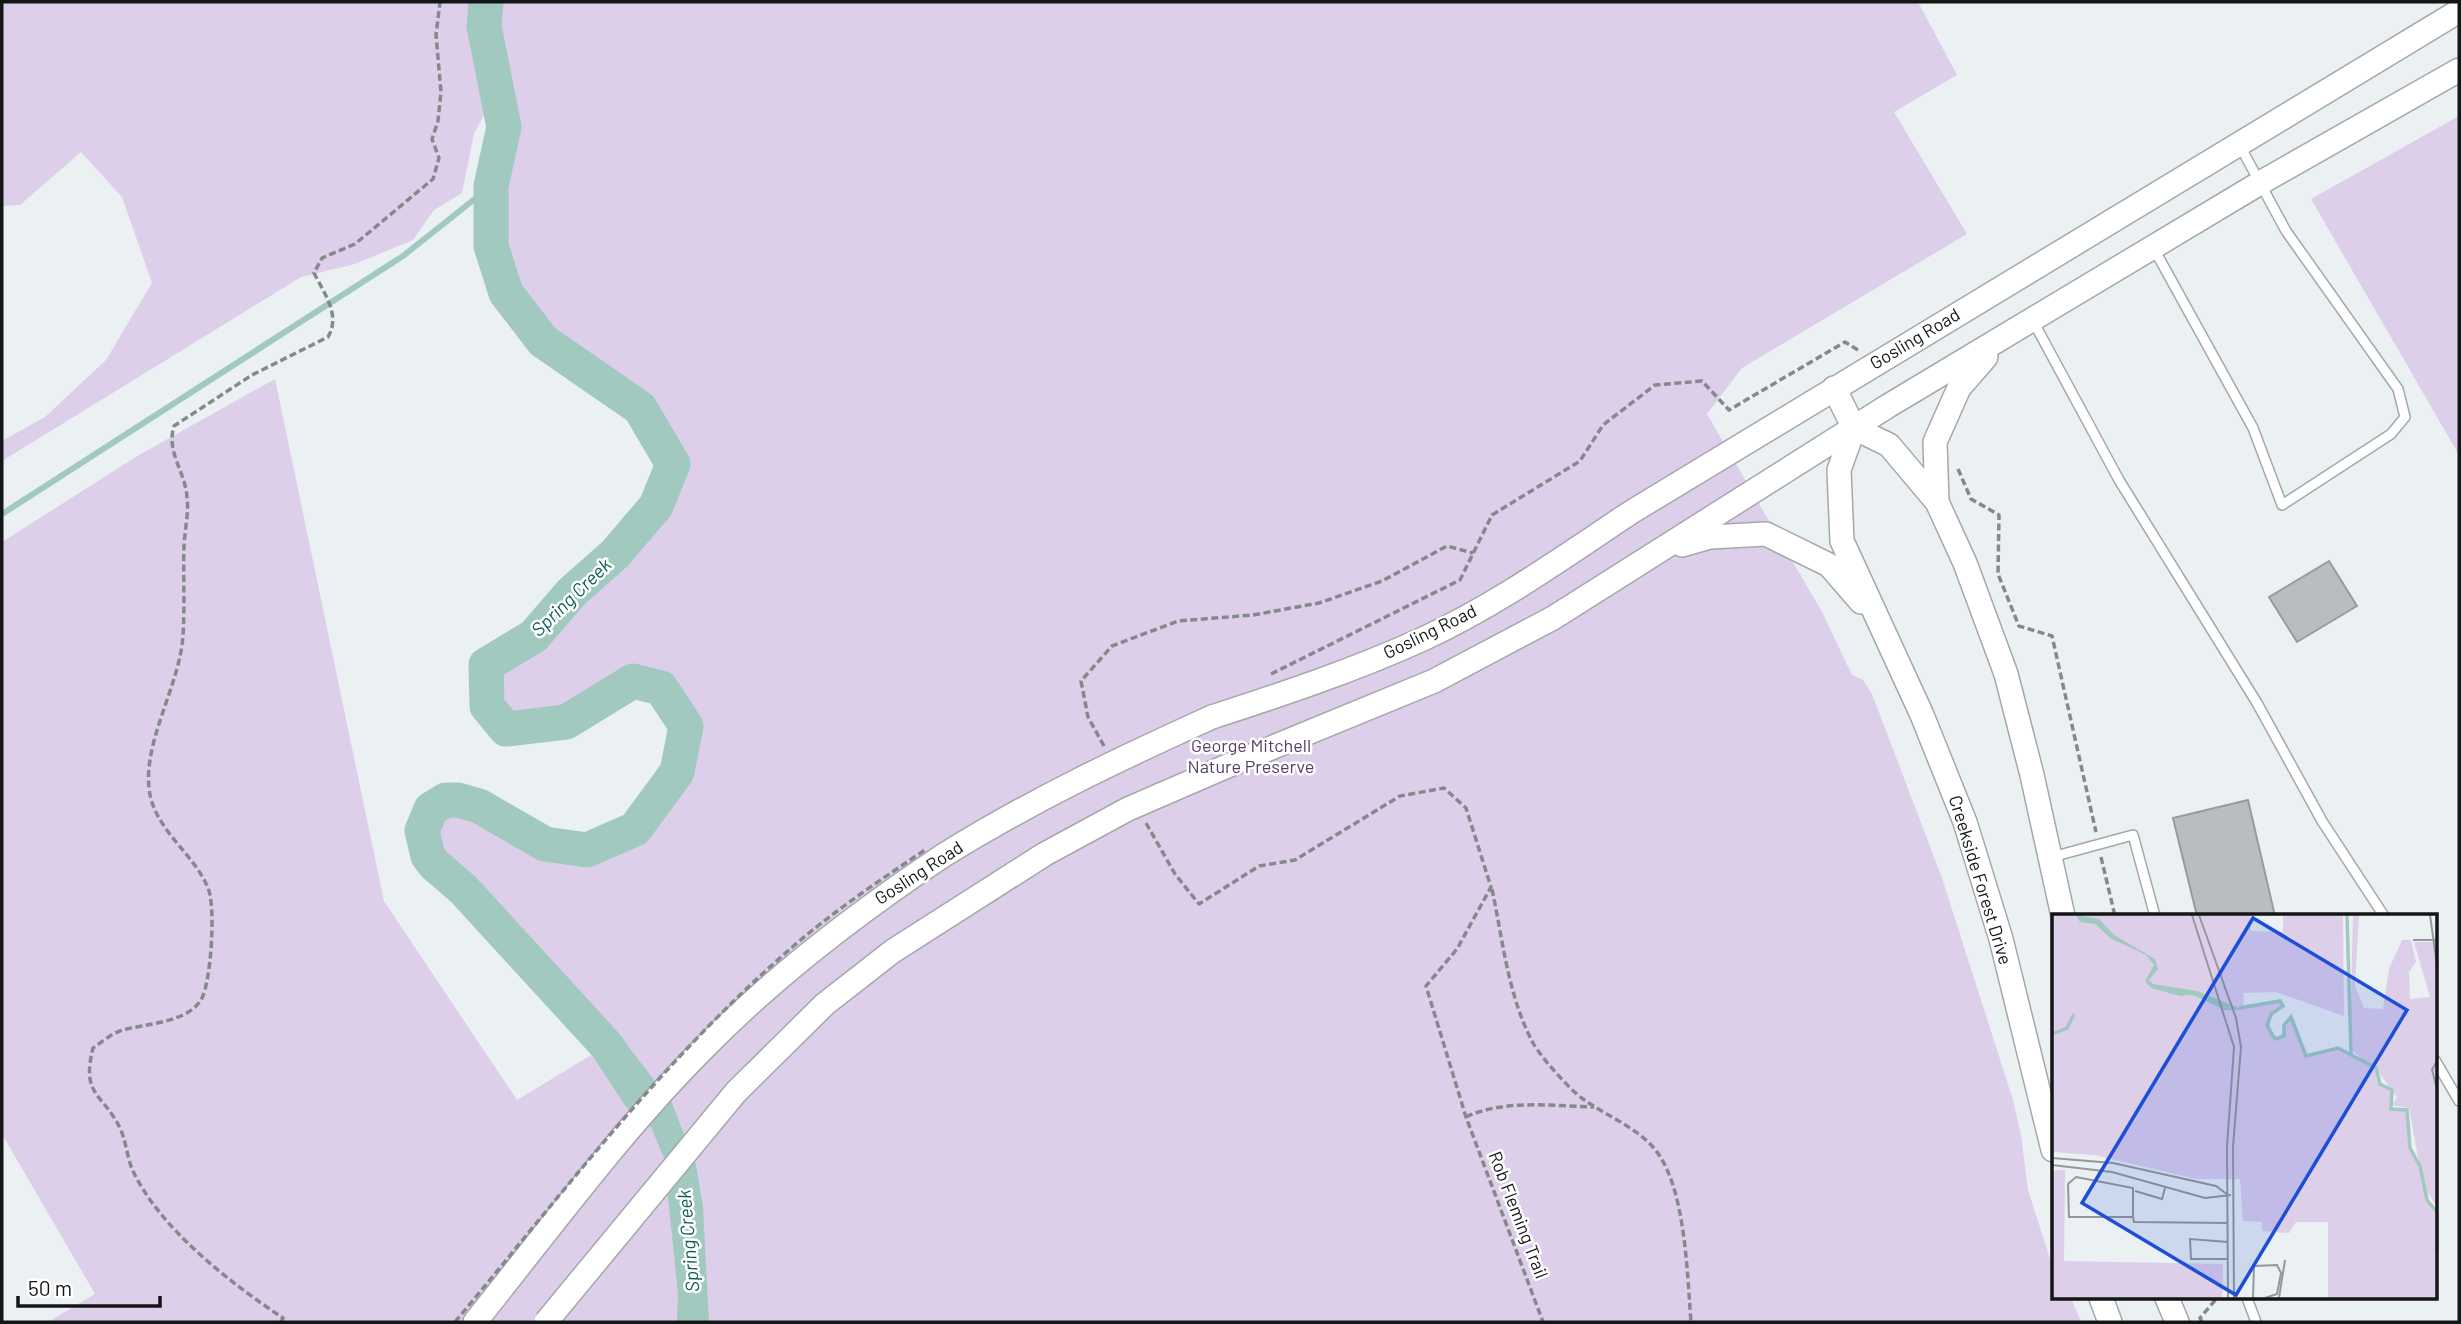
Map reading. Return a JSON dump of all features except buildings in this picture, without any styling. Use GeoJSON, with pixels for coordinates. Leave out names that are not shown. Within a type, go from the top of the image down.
{"type":"FeatureCollection","features":[{"type":"Feature","properties":{"kind":"main road","name":"Gosling Road"},"geometry":{"type":"LineString","coordinates":[[475,1322],[610,1154],[700,1052],[797,963],[867,907],[1018,809],[1108,763],[1212,717],[1299,688],[1424,639],[1530,580],[1633,511],[2459,11]]}},
{"type":"Feature","properties":{"kind":"main road"},"geometry":{"type":"LineString","coordinates":[[546,1322],[736,1092],[825,1004],[893,951],[1045,854],[1128,809],[1434,681],[1553,618],[1854,428],[2032,320],[2260,183],[2459,70]]}},
{"type":"Feature","properties":{"kind":"main road"},"geometry":{"type":"LineString","coordinates":[[1937,502],[1935,442],[1959,388],[2000,341]]}},
{"type":"Feature","properties":{"kind":"main road"},"geometry":{"type":"LineString","coordinates":[[1834,388],[1854,428],[1889,445],[1937,502],[1965,563],[2006,674],[2063,914]]}},
{"type":"Feature","properties":{"kind":"main road","name":"Creekside Forest Drive"},"geometry":{"type":"LineString","coordinates":[[1854,428],[1839,470],[1842,541],[1876,620],[1922,715],[1965,822],[2001,939],[2052,1146]]}},
{"type":"Feature","properties":{"kind":"main road","name":"Creekside Forest Drive"},"geometry":{"type":"LineString","coordinates":[[1656,553],[1710,537],[1766,534],[1829,565],[1876,620]]}},
{"type":"Feature","properties":{"kind":"main road"},"geometry":{"type":"LineString","coordinates":[[2102,1300],[2110,1322]]}},
{"type":"Feature","properties":{"kind":"main road"},"geometry":{"type":"LineString","coordinates":[[2168,1300],[2177,1322]]}},
{"type":"Feature","properties":{"kind":"lane"},"geometry":{"type":"LineString","coordinates":[[2154,249],[2253,428],[2282,505],[2391,434],[2405,417],[2398,388],[2286,231],[2238,144]]}},
{"type":"Feature","properties":{"kind":"lane"},"geometry":{"type":"LineString","coordinates":[[2032,320],[2113,469],[2257,703],[2322,821],[2383,914]]}},
{"type":"Feature","properties":{"kind":"lane"},"geometry":{"type":"LineString","coordinates":[[2050,858],[2133,835],[2154,914]]}},
{"type":"Feature","properties":{"kind":"lane"},"geometry":{"type":"LineString","coordinates":[[2436,1062],[2459,1101]]}},
{"type":"Feature","properties":{"kind":"lane"},"geometry":{"type":"LineString","coordinates":[[2248,1300],[2256,1322]]}},
{"type":"Feature","properties":{"kind":"path"},"geometry":{"type":"LineString","coordinates":[[281,1322],[283,1318],[208,1261],[165,1218],[133,1169],[120,1129],[94,1096],[88,1069],[93,1048],[120,1031],[151,1027],[178,1017],[201,1000],[212,953],[209,889],[168,831],[152,801],[147,768],[175,682],[183,638],[187,496],[170,438],[174,426],[253,375],[328,337],[333,329],[333,312],[314,274],[323,258],[355,244],[433,178],[439,158],[432,139],[438,121],[441,92],[436,35],[440,2]]}},
{"type":"Feature","properties":{"kind":"path"},"geometry":{"type":"LineString","coordinates":[[1108,754],[1088,717],[1081,681],[1112,646],[1178,621],[1253,615],[1319,603],[1382,581],[1447,546],[1473,553]]}},
{"type":"Feature","properties":{"kind":"path"},"geometry":{"type":"LineString","coordinates":[[1098,751],[1109,745]]}},
{"type":"Feature","properties":{"kind":"path"},"geometry":{"type":"LineString","coordinates":[[1142,814],[1175,874],[1199,904],[1259,866],[1295,860],[1400,796],[1444,788],[1466,808],[1491,887],[1513,998],[1534,1045],[1581,1097],[1654,1148],[1671,1182],[1683,1229],[1691,1322]]}},
{"type":"Feature","properties":{"kind":"path"},"geometry":{"type":"LineString","coordinates":[[456,1322],[616,1129],[733,1002],[809,934],[932,845]]}},
{"type":"Feature","properties":{"kind":"path","name":"Rob Fleming Trail"},"geometry":{"type":"LineString","coordinates":[[1491,887],[1457,949],[1426,986],[1466,1117],[1543,1322]]}},
{"type":"Feature","properties":{"kind":"path"},"geometry":{"type":"LineString","coordinates":[[1466,1117],[1482,1109],[1511,1106],[1596,1107]]}},
{"type":"Feature","properties":{"kind":"path"},"geometry":{"type":"LineString","coordinates":[[2202,1322],[2200,1318],[2215,1300]]}},
{"type":"Feature","properties":{"kind":"green space"},"geometry":{"type":"Polygon","coordinates":[[[2,2],[479,2],[487,109],[474,134],[462,193],[434,210],[413,240],[355,264],[301,277],[2,461],[2,441],[45,417],[106,360],[152,283],[122,197],[81,152],[20,205],[2,206],[2,2]]]}},
{"type":"Feature","properties":{"kind":"green space","name":"George Mitchell Nature Preserve"},"geometry":{"type":"Polygon","coordinates":[[[486,2],[1918,2],[1957,75],[1894,112],[1967,234],[1742,368],[1707,414],[1822,612],[1852,675],[1863,680],[1872,694],[1942,878],[2013,1100],[2021,1135],[2028,1190],[2052,1265],[2052,1300],[2072,1300],[2081,1322],[48,1322],[95,1294],[2,1134],[2,542],[139,455],[275,379],[384,901],[517,1100],[606,1046],[463,889],[435,865],[423,842],[424,819],[431,809],[446,800],[468,802],[545,844],[587,850],[635,829],[677,772],[686,726],[661,688],[634,681],[566,722],[506,729],[487,706],[486,665],[534,636],[572,592],[615,554],[656,506],[673,464],[640,408],[543,341],[506,293],[491,246],[491,186],[504,127],[484,26],[486,2]]]}},
{"type":"Feature","properties":{"kind":"green space"},"geometry":{"type":"Polygon","coordinates":[[[2459,116],[2459,455],[2311,199],[2459,116]]]}},
{"type":"Feature","properties":{"kind":"water"},"geometry":{"type":"Polygon","coordinates":[[[620,1036],[672,1103],[696,1165],[703,1207],[709,1322],[677,1322],[678,1294],[664,1158],[651,1127],[606,1072],[620,1036]]]}},
{"type":"Feature","properties":{"kind":"waterway","name":"Spring Creek"},"geometry":{"type":"LineString","coordinates":[[486,2],[484,26],[504,127],[491,186],[491,246],[506,293],[543,341],[640,408],[673,464],[656,506],[615,554],[572,592],[534,636],[486,665],[487,706],[506,729],[566,722],[633,681],[661,688],[686,726],[677,772],[635,829],[587,850],[545,844],[479,806],[458,800],[446,800],[431,809],[422,831],[428,856],[435,865],[463,889],[607,1046],[640,1096]]}},
{"type":"Feature","properties":{"kind":"waterway"},"geometry":{"type":"LineString","coordinates":[[2,514],[403,256],[491,186]]}}]}
